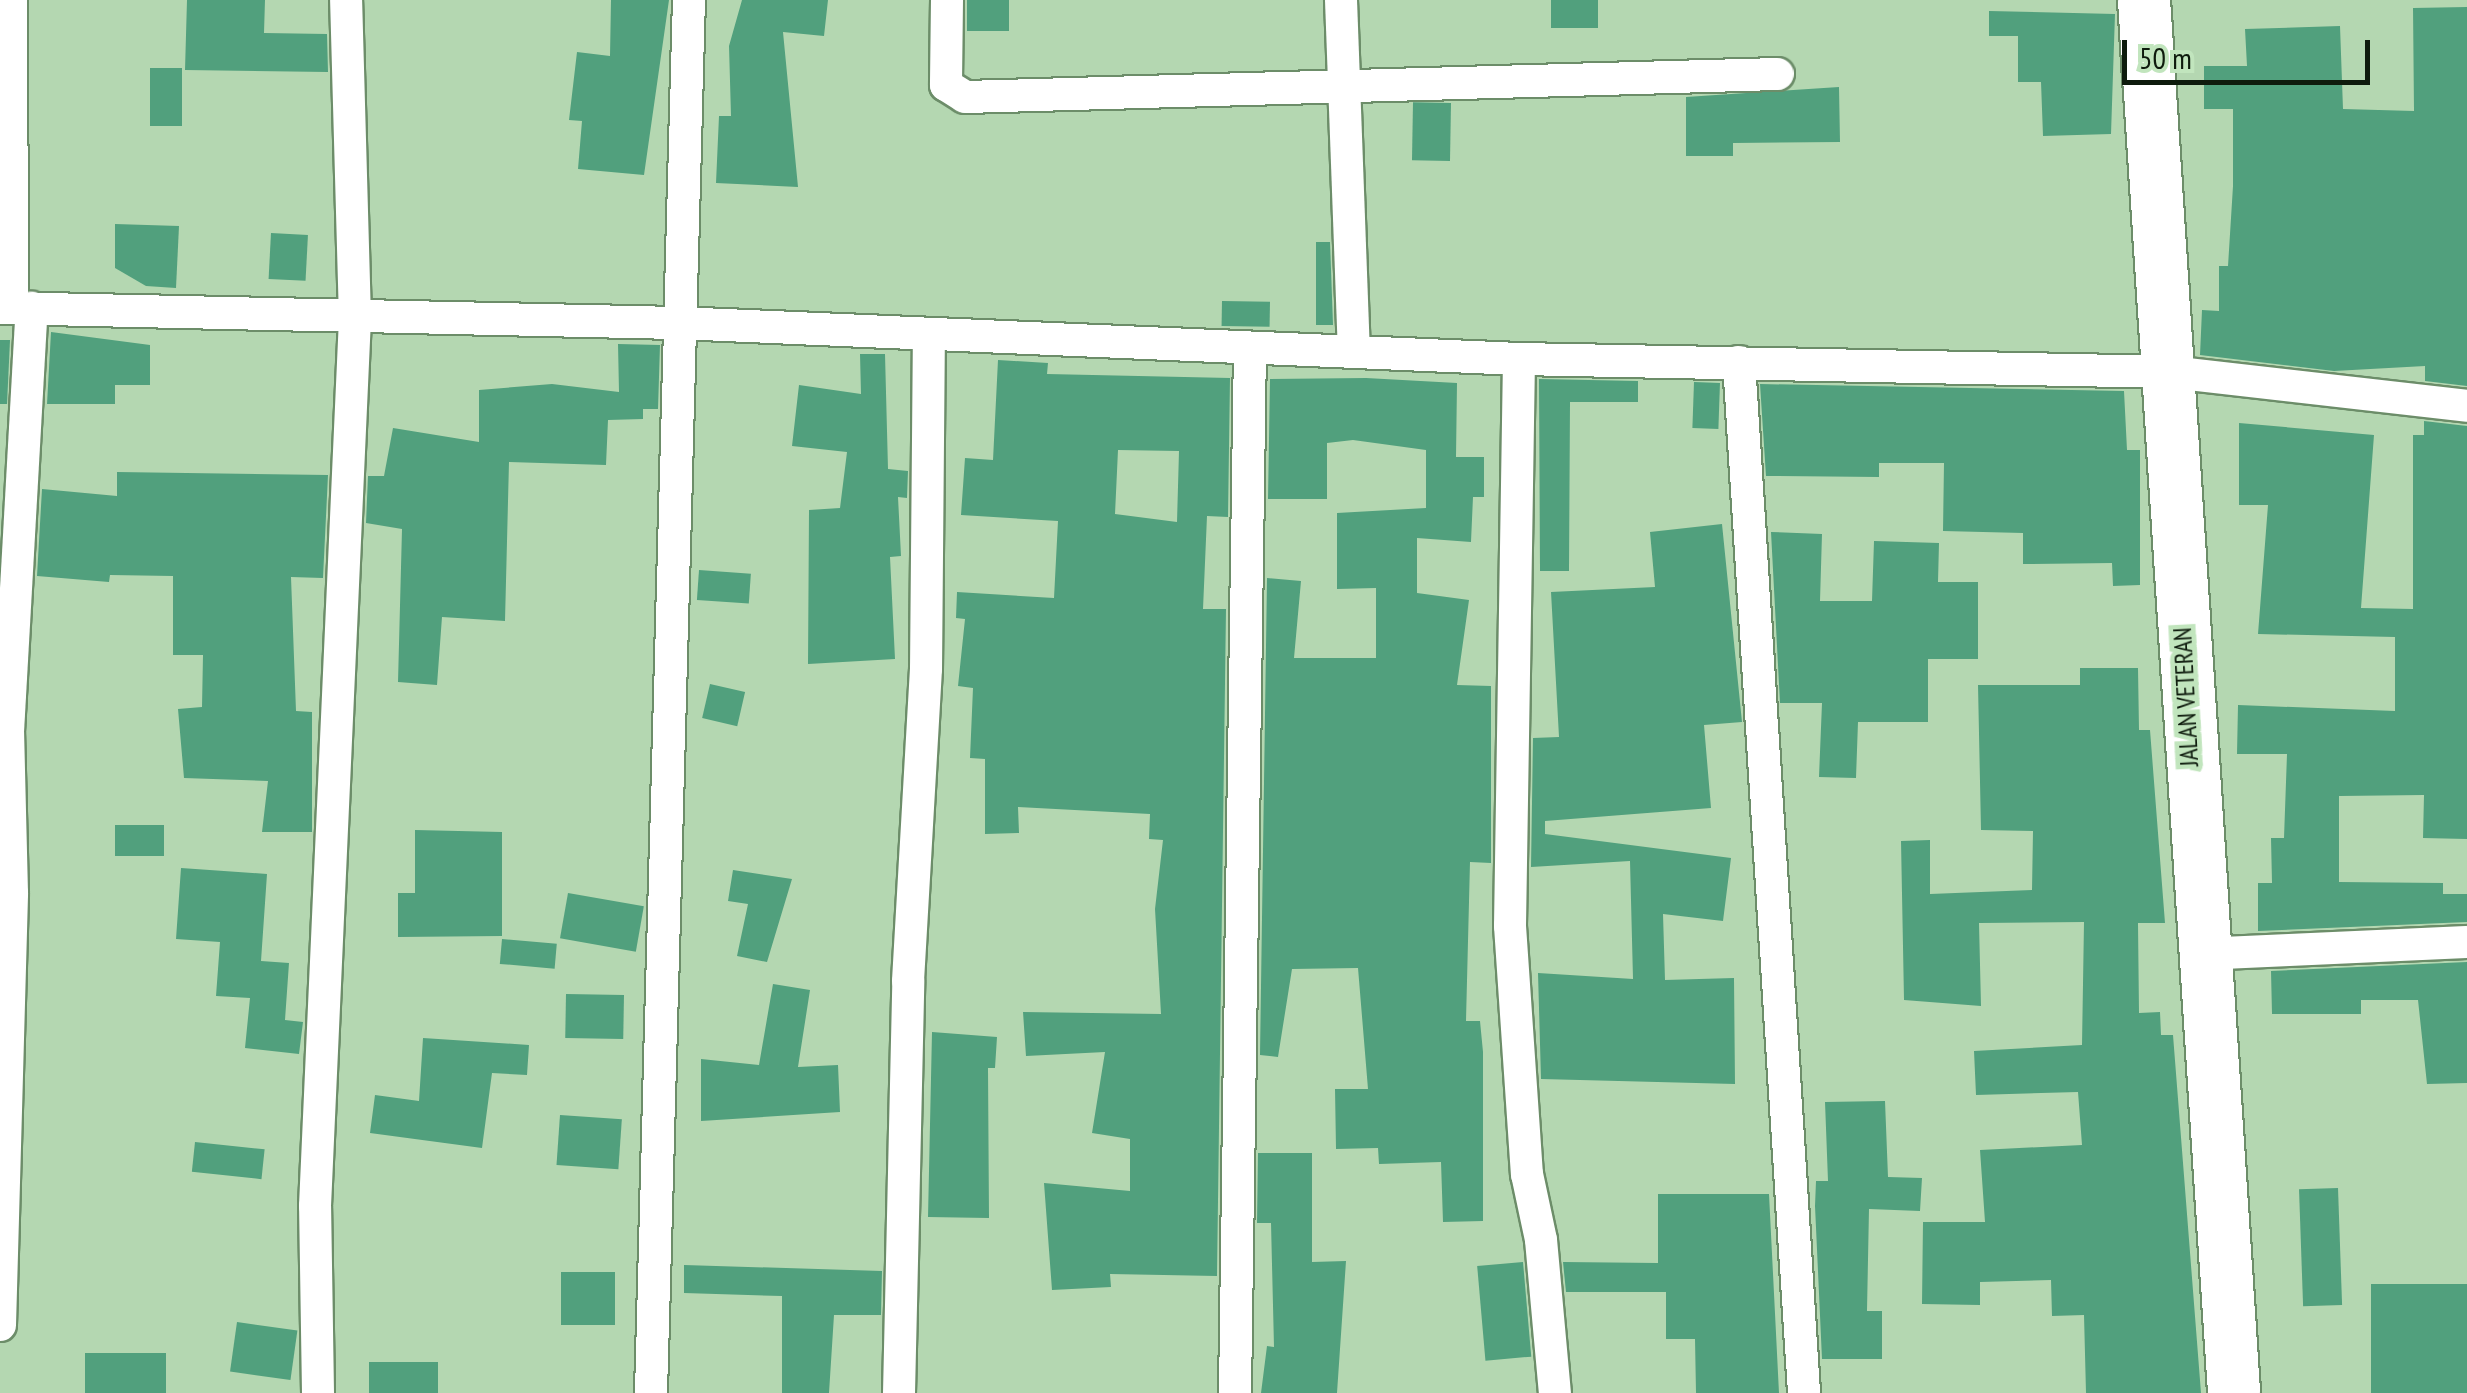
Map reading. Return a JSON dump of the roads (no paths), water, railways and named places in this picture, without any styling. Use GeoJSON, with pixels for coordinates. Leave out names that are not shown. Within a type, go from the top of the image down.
{"type":"FeatureCollection","features":[{"type":"Feature","properties":{"kind":"main road","name":"JALAN VETERAN"},"geometry":{"type":"LineString","coordinates":[[2144,0],[2170,372],[2200,954],[2234,1393]]}},
{"type":"Feature","properties":{"kind":"street"},"geometry":{"type":"LineString","coordinates":[[0,1325],[12,894],[8,732],[15,308],[11,0]]}},
{"type":"Feature","properties":{"kind":"street"},"geometry":{"type":"LineString","coordinates":[[318,1393],[315,1206],[355,319],[346,0]]}},
{"type":"Feature","properties":{"kind":"street"},"geometry":{"type":"LineString","coordinates":[[651,1393],[689,0]]}},
{"type":"Feature","properties":{"kind":"street"},"geometry":{"type":"LineString","coordinates":[[947,0],[946,85],[964,97],[1778,74]]}},
{"type":"Feature","properties":{"kind":"street"},"geometry":{"type":"LineString","coordinates":[[1341,0],[1354,349]]}},
{"type":"Feature","properties":{"kind":"street"},"geometry":{"type":"LineString","coordinates":[[15,308],[355,319],[678,322],[1520,359],[2170,372],[2467,406]]}},
{"type":"Feature","properties":{"kind":"street"},"geometry":{"type":"LineString","coordinates":[[898,1393],[908,982],[926,669],[930,336]]}},
{"type":"Feature","properties":{"kind":"street"},"geometry":{"type":"LineString","coordinates":[[1235,1393],[1250,348]]}},
{"type":"Feature","properties":{"kind":"street"},"geometry":{"type":"LineString","coordinates":[[1520,359],[1510,926],[1527,1174],[1542,1240],[1555,1393]]}},
{"type":"Feature","properties":{"kind":"street"},"geometry":{"type":"LineString","coordinates":[[1739,362],[1804,1393]]}},
{"type":"Feature","properties":{"kind":"street"},"geometry":{"type":"LineString","coordinates":[[2200,954],[2467,942]]}}]}
